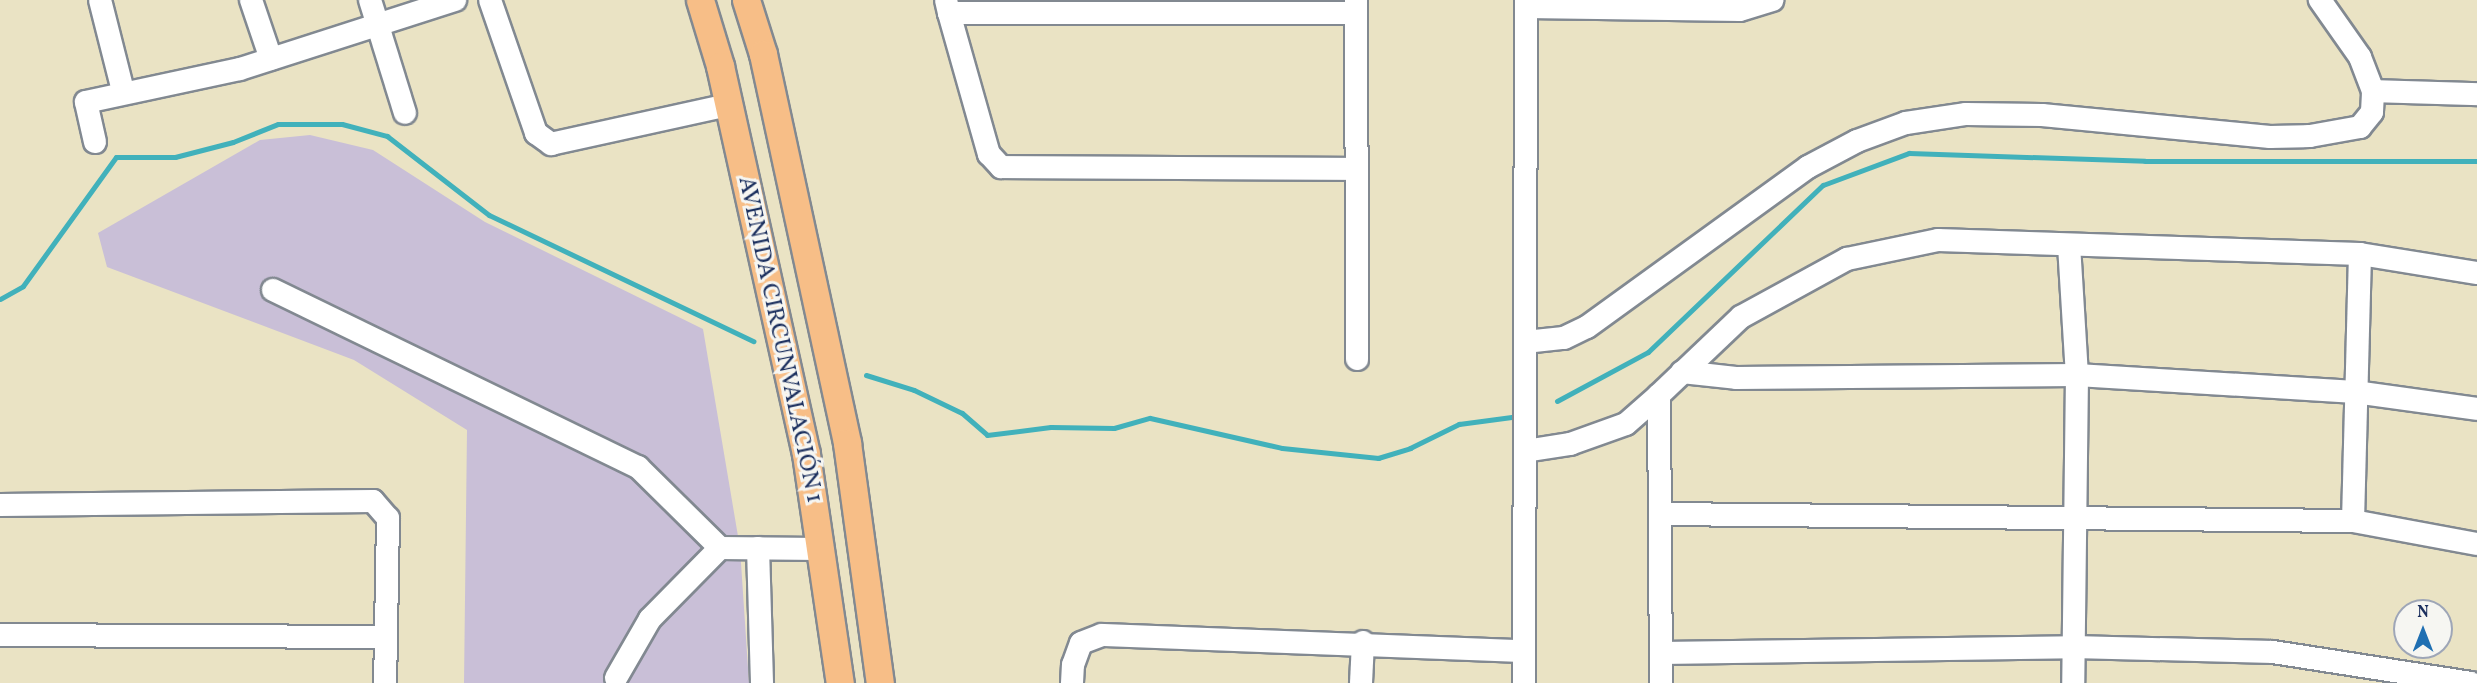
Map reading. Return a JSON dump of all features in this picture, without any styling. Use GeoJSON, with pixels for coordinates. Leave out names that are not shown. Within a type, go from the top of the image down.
{"type":"FeatureCollection","features":[{"type":"Feature","properties":{"kind":"main road","name":"AVENIDA CIRCUNVALACIÓN 1"},"geometry":{"type":"LineString","coordinates":[[700,0],[729,105],[806,454],[840,683]]}},
{"type":"Feature","properties":{"kind":"main road","name":"AVENIDA CIRCUNVALACIÓN 1"},"geometry":{"type":"LineString","coordinates":[[746,0],[763,54],[847,443],[880,683]]}},
{"type":"Feature","properties":{"kind":"street"},"geometry":{"type":"LineString","coordinates":[[100,0],[123,91]]}},
{"type":"Feature","properties":{"kind":"street"},"geometry":{"type":"LineString","coordinates":[[251,0],[271,59]]}},
{"type":"Feature","properties":{"kind":"street"},"geometry":{"type":"LineString","coordinates":[[370,0],[405,113]]}},
{"type":"Feature","properties":{"kind":"street"},"geometry":{"type":"LineString","coordinates":[[95,142],[86,102],[123,91],[271,59],[455,0]]}},
{"type":"Feature","properties":{"kind":"street"},"geometry":{"type":"LineString","coordinates":[[490,0],[542,141],[563,144],[729,105]]}},
{"type":"Feature","properties":{"kind":"street"},"geometry":{"type":"LineString","coordinates":[[1524,683],[1526,3],[1740,10],[1772,0]]}},
{"type":"Feature","properties":{"kind":"street"},"geometry":{"type":"LineString","coordinates":[[1525,342],[1564,338],[1587,327],[1808,167],[1857,141],[1906,123],[1966,114],[2042,115],[2206,132],[2310,136],[2360,127],[2372,112],[2373,91],[2361,57],[2320,0]]}},
{"type":"Feature","properties":{"kind":"street"},"geometry":{"type":"LineString","coordinates":[[1357,169],[1001,166],[989,154],[948,6],[1356,7],[1357,169],[1357,359]]}},
{"type":"Feature","properties":{"kind":"street"},"geometry":{"type":"LineString","coordinates":[[2373,91],[2477,94]]}},
{"type":"Feature","properties":{"kind":"street"},"geometry":{"type":"LineString","coordinates":[[1525,451],[1570,444],[1626,424],[1741,317],[1847,260],[1938,240],[2361,254],[2477,273]]}},
{"type":"Feature","properties":{"kind":"street"},"geometry":{"type":"LineString","coordinates":[[2069,244],[2077,375],[2073,683]]}},
{"type":"Feature","properties":{"kind":"street"},"geometry":{"type":"LineString","coordinates":[[2352,521],[2361,254]]}},
{"type":"Feature","properties":{"kind":"street"},"geometry":{"type":"LineString","coordinates":[[273,290],[638,466],[720,548],[820,549]]}},
{"type":"Feature","properties":{"kind":"street"},"geometry":{"type":"LineString","coordinates":[[1682,372],[1736,378],[2077,375],[2355,392],[2477,410]]}},
{"type":"Feature","properties":{"kind":"street"},"geometry":{"type":"LineString","coordinates":[[1659,395],[1661,683]]}},
{"type":"Feature","properties":{"kind":"street"},"geometry":{"type":"LineString","coordinates":[[0,505],[373,501],[388,518],[385,683]]}},
{"type":"Feature","properties":{"kind":"street"},"geometry":{"type":"LineString","coordinates":[[1660,514],[2074,516],[2352,521],[2477,544]]}},
{"type":"Feature","properties":{"kind":"street"},"geometry":{"type":"LineString","coordinates":[[616,678],[650,619],[720,548]]}},
{"type":"Feature","properties":{"kind":"street"},"geometry":{"type":"LineString","coordinates":[[758,548],[762,683]]}},
{"type":"Feature","properties":{"kind":"street"},"geometry":{"type":"LineString","coordinates":[[0,635],[386,638]]}},
{"type":"Feature","properties":{"kind":"street"},"geometry":{"type":"LineString","coordinates":[[1072,683],[1073,665],[1081,644],[1102,635],[1363,642],[1524,651]]}},
{"type":"Feature","properties":{"kind":"street"},"geometry":{"type":"LineString","coordinates":[[1361,683],[1363,642]]}},
{"type":"Feature","properties":{"kind":"street"},"geometry":{"type":"LineString","coordinates":[[1661,653],[2073,647],[2273,652],[2471,683]]}},
{"type":"Feature","properties":{"kind":"shaded area"},"geometry":{"type":"Polygon","coordinates":[[[310,135],[373,150],[485,222],[703,329],[740,548],[749,683],[464,683],[467,430],[354,360],[107,267],[98,233],[260,140],[310,135]]]}},
{"type":"Feature","properties":{"kind":"waterway"},"geometry":{"type":"LineString","coordinates":[[0,299],[23,286],[116,157],[175,157],[233,142],[278,124],[342,124],[387,136],[489,215],[753,341]]}},
{"type":"Feature","properties":{"kind":"waterway"},"geometry":{"type":"LineString","coordinates":[[1557,401],[1648,352],[1823,185],[1909,153],[2145,161],[2477,161]]}},
{"type":"Feature","properties":{"kind":"waterway"},"geometry":{"type":"LineString","coordinates":[[866,375],[914,390],[962,413],[987,435],[1051,427],[1114,428],[1150,418],[1282,448],[1378,458],[1410,448],[1459,424],[1512,417]]}}]}
